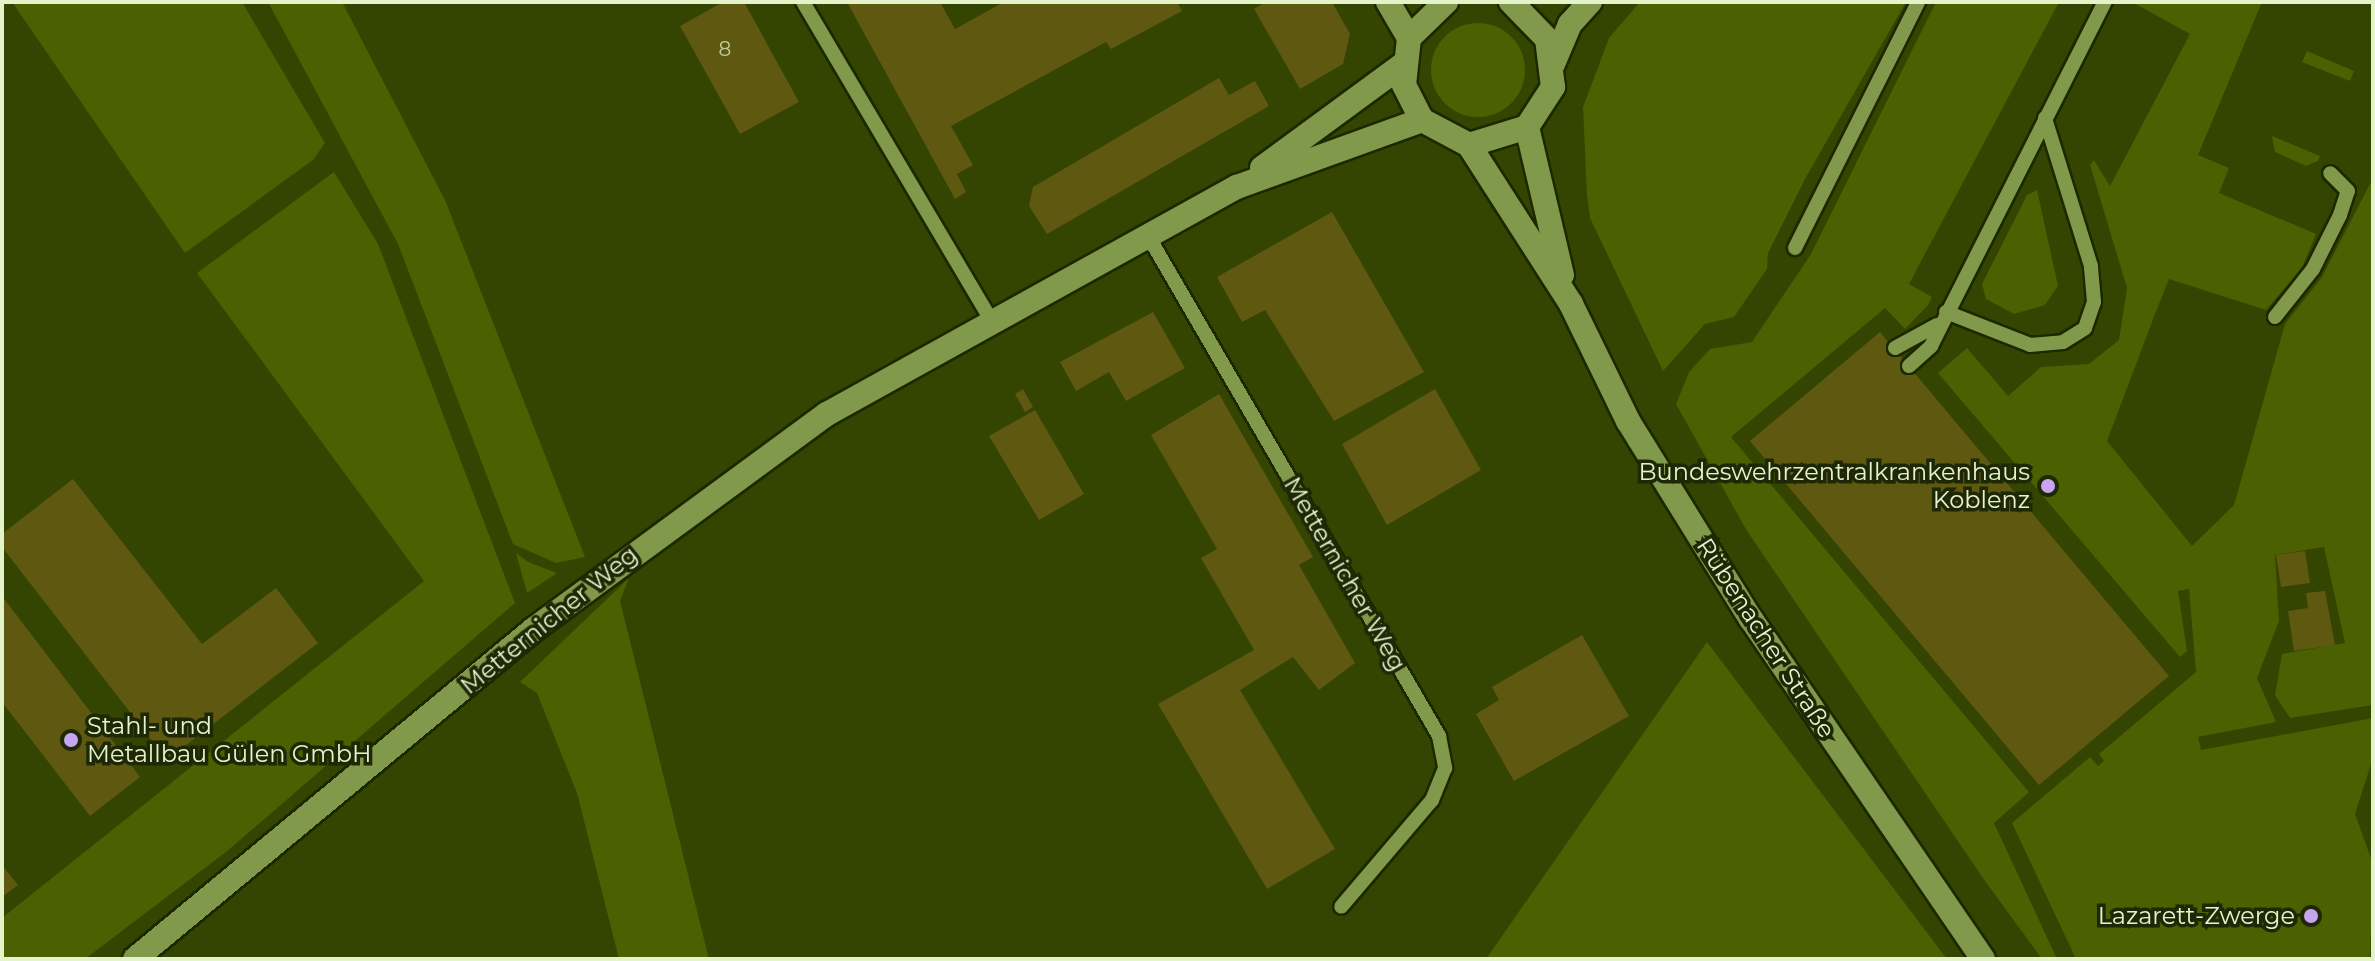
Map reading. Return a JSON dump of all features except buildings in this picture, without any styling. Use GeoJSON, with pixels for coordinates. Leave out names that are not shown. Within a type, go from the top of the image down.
{"type":"FeatureCollection","features":[{"type":"Feature","properties":{"kind":"street"},"geometry":{"type":"LineString","coordinates":[[1388,2],[1409,38]]}},
{"type":"Feature","properties":{"kind":"street"},"geometry":{"type":"LineString","coordinates":[[1422,120],[1402,65],[1409,38],[1446,2]]}},
{"type":"Feature","properties":{"kind":"street"},"geometry":{"type":"LineString","coordinates":[[1513,2],[1547,39],[1553,64]]}},
{"type":"Feature","properties":{"kind":"street"},"geometry":{"type":"LineString","coordinates":[[1469,145],[1490,144],[1527,127],[1548,102],[1553,64],[1570,24],[1590,2]]}},
{"type":"Feature","properties":{"kind":"street","name":"Metternicher Weg"},"geometry":{"type":"LineString","coordinates":[[1237,187],[1402,65]]}},
{"type":"Feature","properties":{"kind":"street","name":"Metternicher Weg"},"geometry":{"type":"LineString","coordinates":[[135,959],[673,521],[827,414],[1147,234],[1237,187],[1422,120]]}},
{"type":"Feature","properties":{"kind":"street","name":"Rübenacher Straße"},"geometry":{"type":"LineString","coordinates":[[1422,120],[1469,145],[1571,304],[1628,421],[1751,619],[1983,959]]}},
{"type":"Feature","properties":{"kind":"street","name":"Rübenacher Straße"},"geometry":{"type":"LineString","coordinates":[[1527,127],[1536,187],[1571,304]]}},
{"type":"Feature","properties":{"kind":"lane"},"geometry":{"type":"LineString","coordinates":[[803,2],[992,321]]}},
{"type":"Feature","properties":{"kind":"lane"},"geometry":{"type":"LineString","coordinates":[[1795,248],[1918,2]]}},
{"type":"Feature","properties":{"kind":"lane"},"geometry":{"type":"LineString","coordinates":[[1909,366],[1931,346],[1937,325],[2105,2]]}},
{"type":"Feature","properties":{"kind":"lane"},"geometry":{"type":"LineString","coordinates":[[1946,312],[2030,345],[2063,342],[2085,328],[2094,302],[2091,266],[2045,118]]}},
{"type":"Feature","properties":{"kind":"lane"},"geometry":{"type":"LineString","coordinates":[[2275,317],[2313,269],[2340,215],[2348,191],[2330,173]]}},
{"type":"Feature","properties":{"kind":"lane","name":"Metternicher Weg"},"geometry":{"type":"LineString","coordinates":[[1147,234],[1439,736],[1445,768],[1432,800],[1341,907]]}},
{"type":"Feature","properties":{"kind":"lane"},"geometry":{"type":"LineString","coordinates":[[1895,348],[1937,325]]}},
{"type":"Feature","properties":{"kind":"green space"},"geometry":{"type":"Polygon","coordinates":[[[12,2],[242,2],[325,143],[313,160],[185,253],[12,2]]]}},
{"type":"Feature","properties":{"kind":"green space"},"geometry":{"type":"Polygon","coordinates":[[[268,2],[342,2],[445,200],[585,557],[556,563],[513,544],[398,244],[268,2]]]}},
{"type":"Feature","properties":{"kind":"green space"},"geometry":{"type":"Polygon","coordinates":[[[1640,2],[1906,2],[1805,179],[1768,253],[1767,269],[1734,317],[1705,324],[1663,371],[1590,218],[1587,196],[1583,107],[1609,38],[1640,2]]]}},
{"type":"Feature","properties":{"kind":"green space"},"geometry":{"type":"Polygon","coordinates":[[[1936,2],[2059,2],[1909,284],[1932,297],[1928,305],[1905,329],[1885,308],[1731,437],[2029,792],[1994,823],[2057,959],[2042,959],[1985,881],[1747,531],[1676,404],[1689,372],[1710,349],[1752,342],[1811,254],[1936,2]]]}},
{"type":"Feature","properties":{"kind":"green space"},"geometry":{"type":"Polygon","coordinates":[[[2132,2],[2262,2],[2198,155],[2229,168],[2219,193],[2316,234],[2302,268],[2266,310],[2169,279],[2155,314],[2107,441],[2192,546],[2234,505],[2285,324],[2322,277],[2373,178],[2373,705],[2290,718],[2275,695],[2282,654],[2345,643],[2324,547],[2275,555],[2279,621],[2257,678],[2276,722],[2198,737],[2201,750],[2373,718],[2373,758],[2355,814],[2373,864],[2370,959],[2076,959],[2012,823],[2090,757],[2098,766],[2104,761],[2099,754],[2196,672],[2189,589],[2178,591],[2187,651],[2180,657],[1938,373],[1967,348],[2008,396],[2041,367],[2089,364],[2119,340],[2127,288],[2090,165],[2094,160],[2110,186],[2190,34],[2132,2]]]}},
{"type":"Feature","properties":{"kind":"green space"},"geometry":{"type":"Polygon","coordinates":[[[1478,23],[1496,27],[1511,37],[1521,52],[1525,70],[1521,88],[1511,103],[1496,113],[1478,117],[1460,113],[1445,103],[1435,88],[1431,70],[1435,52],[1445,37],[1460,27],[1478,23]]]}},
{"type":"Feature","properties":{"kind":"green space"},"geometry":{"type":"Polygon","coordinates":[[[2307,51],[2354,71],[2350,81],[2302,62],[2307,51]]]}},
{"type":"Feature","properties":{"kind":"green space"},"geometry":{"type":"Polygon","coordinates":[[[2272,136],[2320,156],[2318,161],[2306,166],[2275,152],[2272,136]]]}},
{"type":"Feature","properties":{"kind":"green space"},"geometry":{"type":"Polygon","coordinates":[[[334,172],[378,244],[515,603],[226,852],[85,959],[2,959],[2,918],[424,581],[197,273],[334,172]]]}},
{"type":"Feature","properties":{"kind":"green space"},"geometry":{"type":"Polygon","coordinates":[[[2037,190],[2058,286],[2045,305],[2014,314],[1986,299],[1982,284],[2027,195],[2037,190]]]}},
{"type":"Feature","properties":{"kind":"green space"},"geometry":{"type":"Polygon","coordinates":[[[516,553],[528,562],[557,573],[527,593],[516,553]]]}},
{"type":"Feature","properties":{"kind":"green space"},"geometry":{"type":"Polygon","coordinates":[[[629,578],[620,601],[709,959],[619,959],[577,793],[537,693],[520,682],[629,578]]]}},
{"type":"Feature","properties":{"kind":"green space"},"geometry":{"type":"Polygon","coordinates":[[[1707,642],[1947,959],[1486,959],[1707,642]]]}},
{"type":"Feature","properties":{"kind":"place","name":"Bundeswehrzentralkrankenhaus Koblenz"},"geometry":{"type":"Point","coordinates":[2048,486]}},
{"type":"Feature","properties":{"kind":"place","name":"Stahl- und Metallbau Gülen GmbH"},"geometry":{"type":"Point","coordinates":[71,740]}},
{"type":"Feature","properties":{"kind":"place","name":"Lazarett-Zwerge"},"geometry":{"type":"Point","coordinates":[2311,916]}}]}
